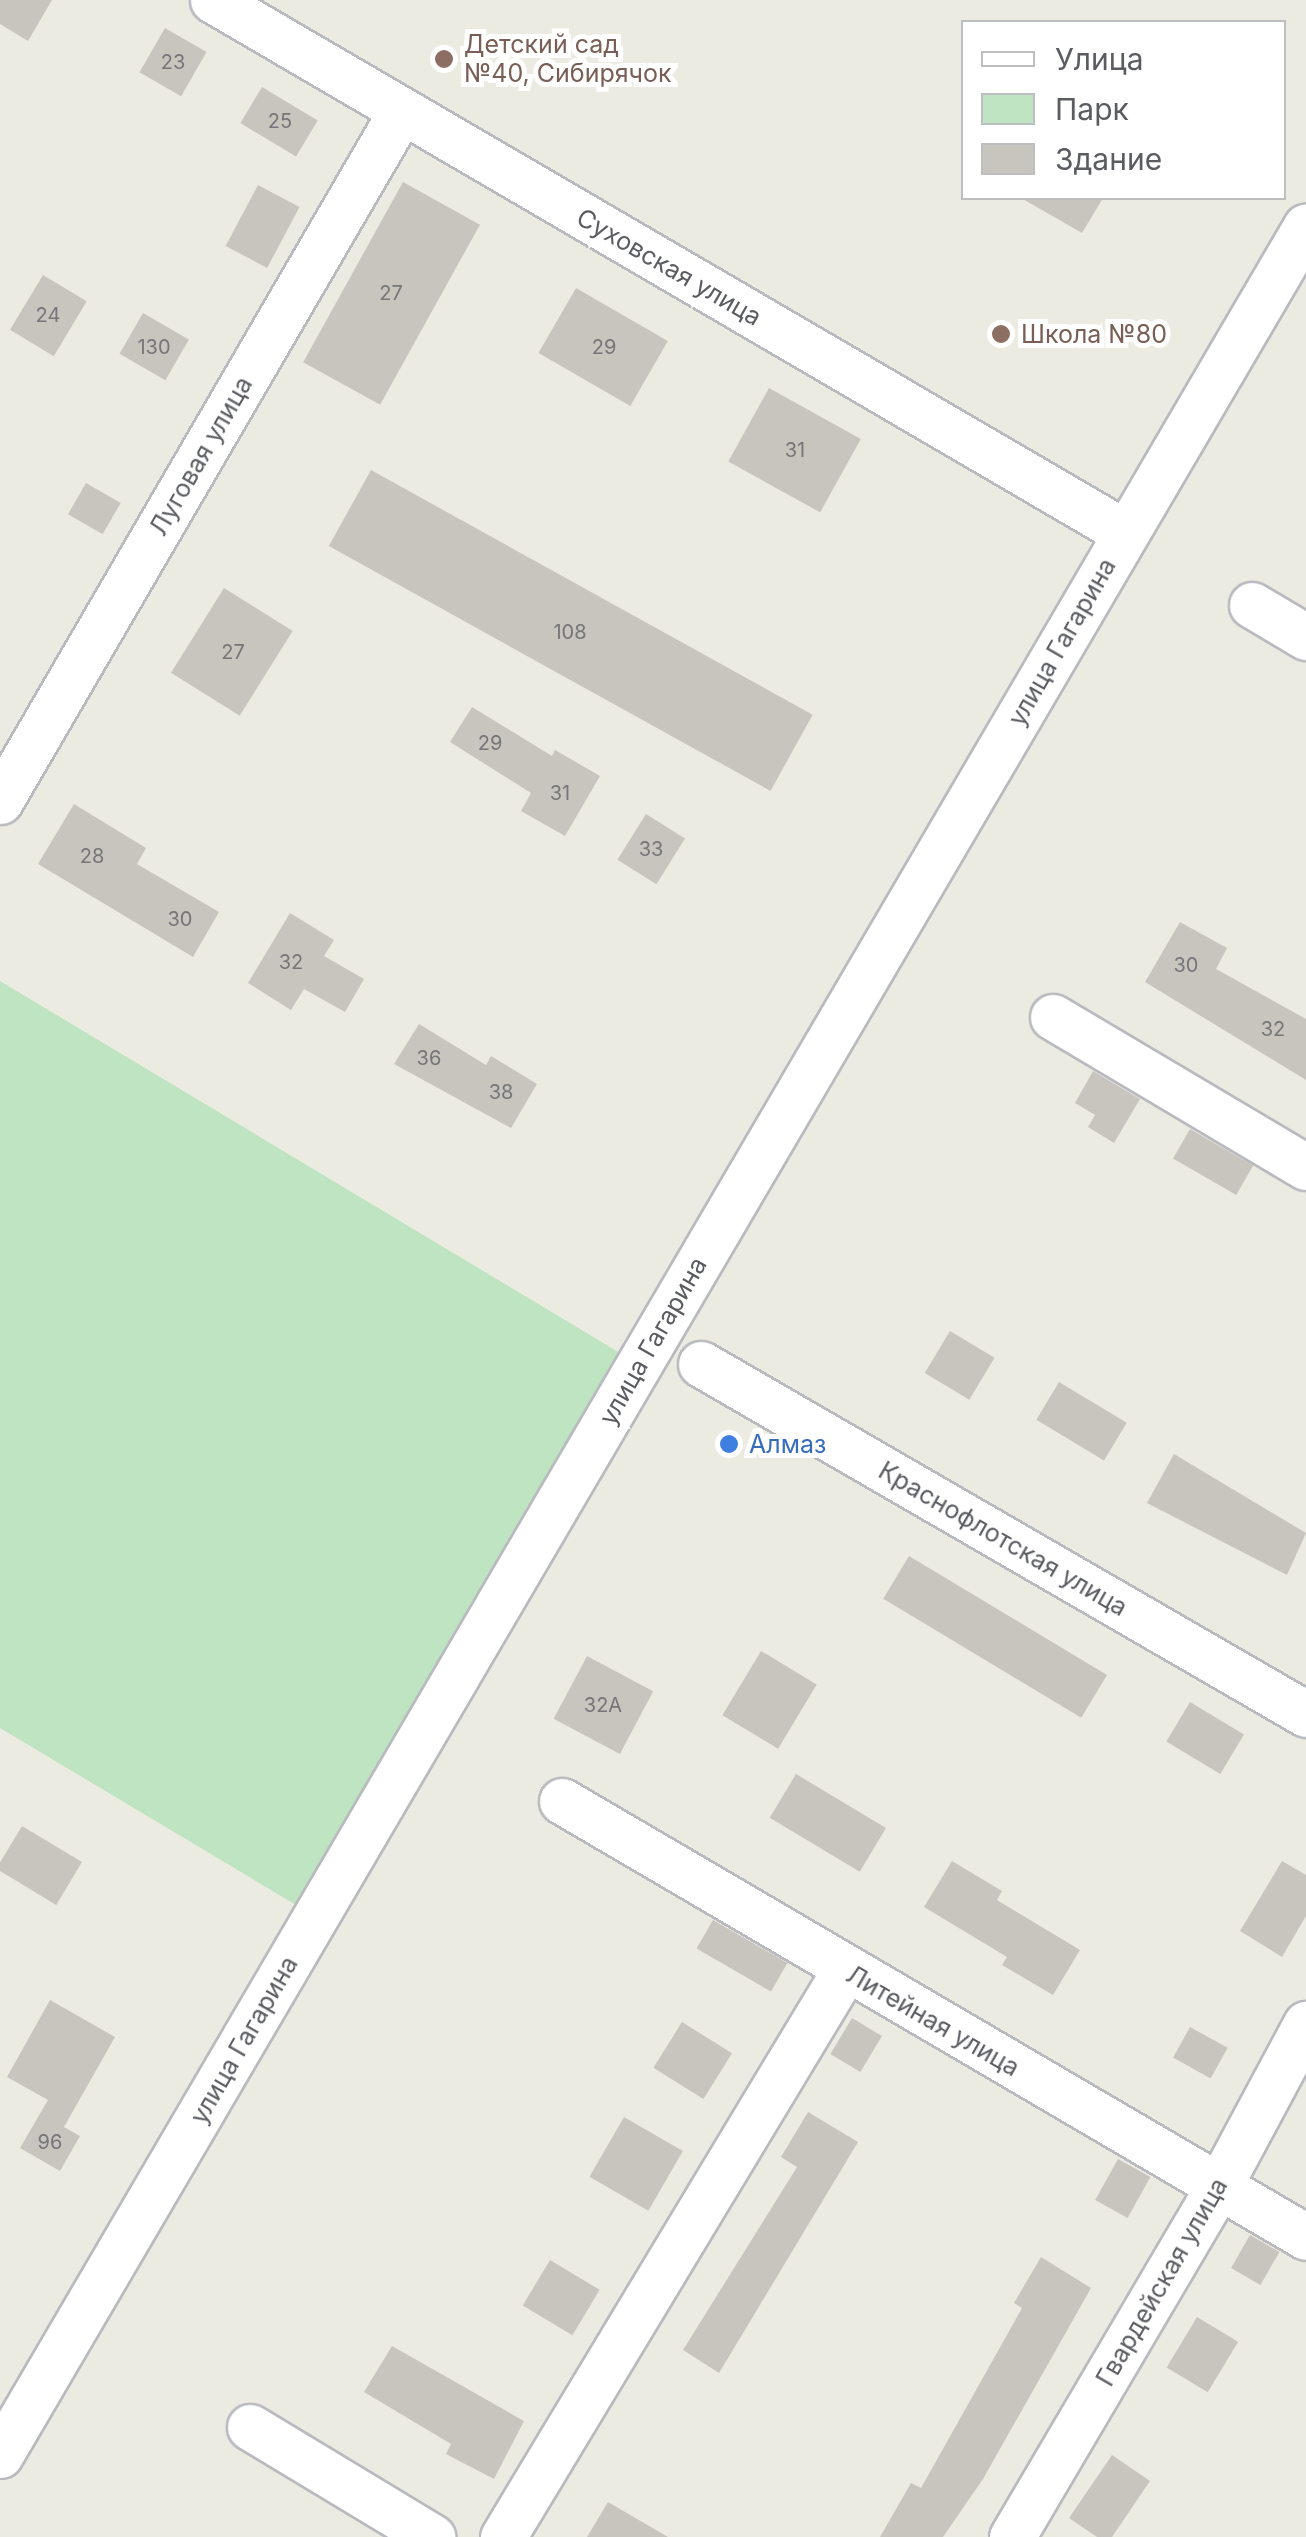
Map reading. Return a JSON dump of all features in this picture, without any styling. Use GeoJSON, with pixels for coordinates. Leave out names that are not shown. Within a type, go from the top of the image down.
{"type":"FeatureCollection","features":[{"type":"Feature","properties":{"kind":"street","name":"Суховская улица"},"geometry":{"type":"LineString","coordinates":[[213,0],[1126,533]]}},
{"type":"Feature","properties":{"kind":"street","name":"Луговая улица"},"geometry":{"type":"LineString","coordinates":[[0,801],[402,110]]}},
{"type":"Feature","properties":{"kind":"street","name":"улица Гагарина"},"geometry":{"type":"LineString","coordinates":[[0,2455],[1306,226]]}},
{"type":"Feature","properties":{"kind":"street"},"geometry":{"type":"LineString","coordinates":[[1252,605],[1306,637]]}},
{"type":"Feature","properties":{"kind":"street"},"geometry":{"type":"LineString","coordinates":[[1053,1017],[1306,1166]]}},
{"type":"Feature","properties":{"kind":"street","name":"Краснофлотская улица"},"geometry":{"type":"LineString","coordinates":[[701,1364],[1306,1714]]}},
{"type":"Feature","properties":{"kind":"street","name":"Литейная улица"},"geometry":{"type":"LineString","coordinates":[[562,1801],[1306,2237]]}},
{"type":"Feature","properties":{"kind":"street"},"geometry":{"type":"LineString","coordinates":[[503,2537],[845,1970]]}},
{"type":"Feature","properties":{"kind":"street","name":"Гвардейская улица"},"geometry":{"type":"LineString","coordinates":[[1012,2537],[1219,2186],[1306,2024]]}},
{"type":"Feature","properties":{"kind":"street"},"geometry":{"type":"LineString","coordinates":[[250,2427],[432,2537]]}},
{"type":"Feature","properties":{"kind":"green space"},"geometry":{"type":"Polygon","coordinates":[[[0,981],[630,1359],[301,1908],[0,1728],[0,981]]]}},
{"type":"Feature","properties":{"kind":"building"},"geometry":{"type":"Polygon","coordinates":[[[0,0],[52,0],[28,41],[0,24],[0,0]]]}},
{"type":"Feature","properties":{"kind":"building"},"geometry":{"type":"Polygon","coordinates":[[[165,28],[207,52],[181,96],[140,72],[165,28]]]}},
{"type":"Feature","properties":{"kind":"building"},"geometry":{"type":"Polygon","coordinates":[[[262,87],[318,120],[296,156],[240,123],[262,87]]]}},
{"type":"Feature","properties":{"kind":"building"},"geometry":{"type":"Polygon","coordinates":[[[403,182],[480,225],[380,405],[303,362],[403,182]]]}},
{"type":"Feature","properties":{"kind":"building"},"geometry":{"type":"Polygon","coordinates":[[[258,185],[299,207],[267,268],[226,246],[258,185]]]}},
{"type":"Feature","properties":{"kind":"building"},"geometry":{"type":"Polygon","coordinates":[[[1024,200],[1102,200],[1082,233],[1024,200]]]}},
{"type":"Feature","properties":{"kind":"building"},"geometry":{"type":"Polygon","coordinates":[[[43,275],[87,301],[54,356],[10,330],[43,275]]]}},
{"type":"Feature","properties":{"kind":"building"},"geometry":{"type":"Polygon","coordinates":[[[576,288],[668,341],[630,406],[538,353],[576,288]]]}},
{"type":"Feature","properties":{"kind":"building"},"geometry":{"type":"Polygon","coordinates":[[[143,313],[189,340],[165,380],[120,354],[143,313]]]}},
{"type":"Feature","properties":{"kind":"building"},"geometry":{"type":"Polygon","coordinates":[[[769,388],[861,439],[820,512],[728,461],[769,388]]]}},
{"type":"Feature","properties":{"kind":"building"},"geometry":{"type":"Polygon","coordinates":[[[371,470],[813,715],[771,791],[329,546],[371,470]]]}},
{"type":"Feature","properties":{"kind":"building"},"geometry":{"type":"Polygon","coordinates":[[[86,483],[121,503],[103,534],[68,514],[86,483]]]}},
{"type":"Feature","properties":{"kind":"building"},"geometry":{"type":"Polygon","coordinates":[[[224,588],[293,631],[240,716],[171,673],[224,588]]]}},
{"type":"Feature","properties":{"kind":"building"},"geometry":{"type":"Polygon","coordinates":[[[472,707],[552,756],[555,750],[600,776],[565,836],[521,811],[531,793],[450,742],[472,707]]]}},
{"type":"Feature","properties":{"kind":"building"},"geometry":{"type":"Polygon","coordinates":[[[74,804],[146,848],[137,864],[219,912],[193,957],[38,864],[74,804]]]}},
{"type":"Feature","properties":{"kind":"building"},"geometry":{"type":"Polygon","coordinates":[[[646,814],[685,838],[656,884],[617,860],[646,814]]]}},
{"type":"Feature","properties":{"kind":"building"},"geometry":{"type":"Polygon","coordinates":[[[290,913],[334,940],[324,956],[364,979],[345,1012],[304,989],[291,1010],[248,983],[290,913]]]}},
{"type":"Feature","properties":{"kind":"building"},"geometry":{"type":"Polygon","coordinates":[[[1180,922],[1227,948],[1216,969],[1306,1019],[1306,1080],[1145,982],[1180,922]]]}},
{"type":"Feature","properties":{"kind":"building"},"geometry":{"type":"Polygon","coordinates":[[[419,1024],[486,1065],[491,1056],[537,1084],[511,1128],[394,1064],[419,1024]]]}},
{"type":"Feature","properties":{"kind":"building"},"geometry":{"type":"Polygon","coordinates":[[[1093,1071],[1140,1099],[1114,1143],[1088,1127],[1095,1115],[1075,1103],[1093,1071]]]}},
{"type":"Feature","properties":{"kind":"building"},"geometry":{"type":"Polygon","coordinates":[[[1190,1129],[1253,1166],[1236,1195],[1173,1158],[1190,1129]]]}},
{"type":"Feature","properties":{"kind":"building"},"geometry":{"type":"Polygon","coordinates":[[[950,1331],[995,1358],[969,1400],[925,1373],[950,1331]]]}},
{"type":"Feature","properties":{"kind":"building"},"geometry":{"type":"Polygon","coordinates":[[[1059,1382],[1127,1423],[1104,1460],[1036,1420],[1059,1382]]]}},
{"type":"Feature","properties":{"kind":"building"},"geometry":{"type":"Polygon","coordinates":[[[1174,1454],[1306,1533],[1287,1575],[1147,1503],[1174,1454]]]}},
{"type":"Feature","properties":{"kind":"building"},"geometry":{"type":"Polygon","coordinates":[[[909,1556],[1107,1675],[1081,1718],[883,1599],[909,1556]]]}},
{"type":"Feature","properties":{"kind":"building"},"geometry":{"type":"Polygon","coordinates":[[[761,1651],[817,1684],[778,1749],[722,1715],[761,1651]]]}},
{"type":"Feature","properties":{"kind":"building"},"geometry":{"type":"Polygon","coordinates":[[[587,1656],[653,1691],[620,1754],[554,1719],[587,1656]]]}},
{"type":"Feature","properties":{"kind":"building"},"geometry":{"type":"Polygon","coordinates":[[[1190,1702],[1244,1734],[1220,1774],[1166,1741],[1190,1702]]]}},
{"type":"Feature","properties":{"kind":"building"},"geometry":{"type":"Polygon","coordinates":[[[796,1774],[886,1828],[860,1872],[770,1818],[796,1774]]]}},
{"type":"Feature","properties":{"kind":"building"},"geometry":{"type":"Polygon","coordinates":[[[22,1826],[82,1862],[56,1905],[0,1871],[0,1863],[22,1826]]]}},
{"type":"Feature","properties":{"kind":"building"},"geometry":{"type":"Polygon","coordinates":[[[952,1861],[1002,1891],[997,1900],[1080,1950],[1053,1995],[1002,1965],[1007,1957],[924,1907],[952,1861]]]}},
{"type":"Feature","properties":{"kind":"building"},"geometry":{"type":"Polygon","coordinates":[[[1282,1861],[1306,1875],[1306,1916],[1282,1957],[1240,1931],[1282,1861]]]}},
{"type":"Feature","properties":{"kind":"building"},"geometry":{"type":"Polygon","coordinates":[[[713,1920],[787,1963],[771,1992],[696,1949],[713,1920]]]}},
{"type":"Feature","properties":{"kind":"building"},"geometry":{"type":"Polygon","coordinates":[[[50,2000],[115,2037],[64,2127],[80,2136],[60,2171],[20,2148],[48,2100],[7,2077],[50,2000]]]}},
{"type":"Feature","properties":{"kind":"building"},"geometry":{"type":"Polygon","coordinates":[[[852,2018],[882,2036],[860,2072],[830,2054],[852,2018]]]}},
{"type":"Feature","properties":{"kind":"building"},"geometry":{"type":"Polygon","coordinates":[[[682,2022],[732,2053],[703,2099],[653,2068],[682,2022]]]}},
{"type":"Feature","properties":{"kind":"building"},"geometry":{"type":"Polygon","coordinates":[[[1190,2027],[1228,2048],[1211,2078],[1173,2058],[1190,2027]]]}},
{"type":"Feature","properties":{"kind":"building"},"geometry":{"type":"Polygon","coordinates":[[[808,2112],[858,2142],[719,2373],[683,2350],[797,2167],[781,2157],[808,2112]]]}},
{"type":"Feature","properties":{"kind":"building"},"geometry":{"type":"Polygon","coordinates":[[[624,2117],[683,2151],[648,2211],[590,2177],[624,2117]]]}},
{"type":"Feature","properties":{"kind":"building"},"geometry":{"type":"Polygon","coordinates":[[[1118,2159],[1150,2177],[1128,2218],[1095,2200],[1118,2159]]]}},
{"type":"Feature","properties":{"kind":"building"},"geometry":{"type":"Polygon","coordinates":[[[1250,2235],[1279,2252],[1260,2285],[1231,2268],[1250,2235]]]}},
{"type":"Feature","properties":{"kind":"building"},"geometry":{"type":"Polygon","coordinates":[[[1041,2257],[1091,2288],[983,2479],[943,2537],[880,2537],[911,2483],[921,2488],[1022,2308],[1014,2303],[1041,2257]]]}},
{"type":"Feature","properties":{"kind":"building"},"geometry":{"type":"Polygon","coordinates":[[[550,2260],[600,2290],[572,2335],[523,2305],[550,2260]]]}},
{"type":"Feature","properties":{"kind":"building"},"geometry":{"type":"Polygon","coordinates":[[[1197,2317],[1238,2342],[1208,2392],[1167,2368],[1197,2317]]]}},
{"type":"Feature","properties":{"kind":"building"},"geometry":{"type":"Polygon","coordinates":[[[392,2346],[524,2421],[494,2479],[446,2454],[451,2444],[364,2392],[392,2346]]]}},
{"type":"Feature","properties":{"kind":"building"},"geometry":{"type":"Polygon","coordinates":[[[1112,2455],[1150,2481],[1112,2537],[1097,2537],[1069,2518],[1112,2455]]]}},
{"type":"Feature","properties":{"kind":"building"},"geometry":{"type":"Polygon","coordinates":[[[608,2502],[668,2537],[587,2537],[608,2502]]]}},
{"type":"Feature","properties":{"kind":"place","name":"Детский сад №40, Сибирячок"},"geometry":{"type":"Point","coordinates":[444,59]}},
{"type":"Feature","properties":{"kind":"place","name":"Школа №80"},"geometry":{"type":"Point","coordinates":[1001,334]}},
{"type":"Feature","properties":{"kind":"place","name":"Алмаз"},"geometry":{"type":"Point","coordinates":[729,1444]}}]}
